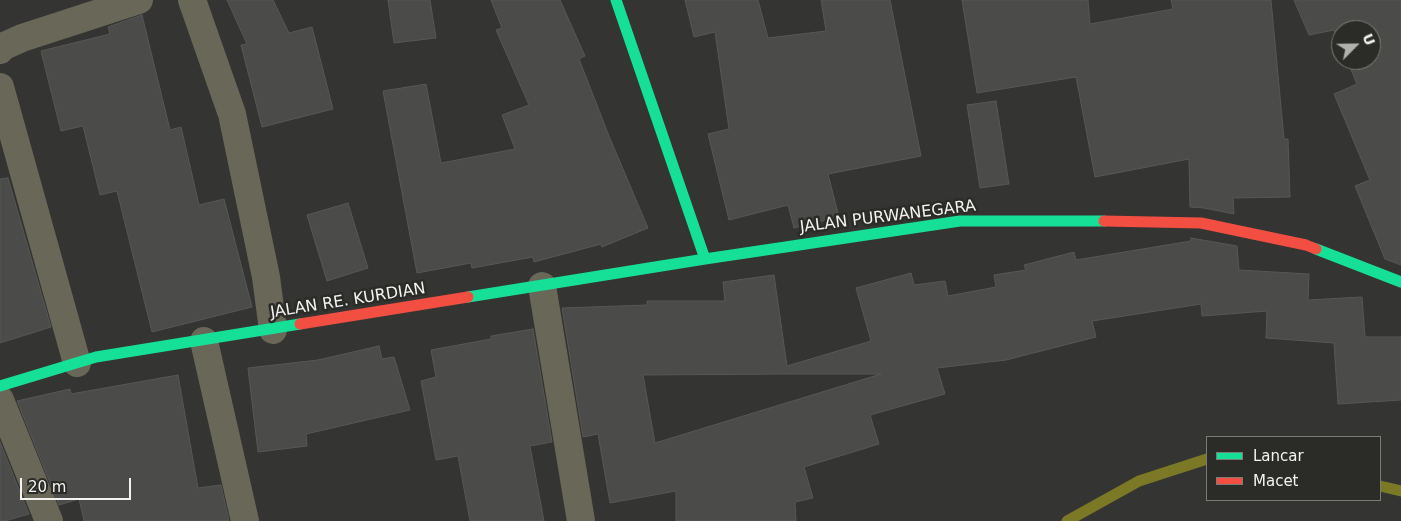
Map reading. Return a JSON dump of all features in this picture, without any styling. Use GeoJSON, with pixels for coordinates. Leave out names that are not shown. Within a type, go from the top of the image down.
{"type":"FeatureCollection","features":[{"type":"Feature","properties":{"kind":"street"},"geometry":{"type":"LineString","coordinates":[[0,50],[2,47],[22,38],[140,0]]}},
{"type":"Feature","properties":{"kind":"street"},"geometry":{"type":"LineString","coordinates":[[192,0],[232,114],[266,277],[272,330]]}},
{"type":"Feature","properties":{"kind":"street"},"geometry":{"type":"LineString","coordinates":[[616,0],[705,259]]}},
{"type":"Feature","properties":{"kind":"street"},"geometry":{"type":"LineString","coordinates":[[2,102],[77,363]]}},
{"type":"Feature","properties":{"kind":"street","name":"JALAN PURWANEGARA"},"geometry":{"type":"LineString","coordinates":[[705,259],[960,221],[1078,220],[1201,223],[1306,245],[1401,282]]}},
{"type":"Feature","properties":{"kind":"street","name":"JALAN RE. KURDIAN"},"geometry":{"type":"LineString","coordinates":[[0,386],[96,357],[705,259]]}},
{"type":"Feature","properties":{"kind":"street"},"geometry":{"type":"LineString","coordinates":[[542,286],[581,521]]}},
{"type":"Feature","properties":{"kind":"street"},"geometry":{"type":"LineString","coordinates":[[204,341],[245,521]]}},
{"type":"Feature","properties":{"kind":"street"},"geometry":{"type":"LineString","coordinates":[[0,400],[49,521]]}},
{"type":"Feature","properties":{"kind":"building"},"geometry":{"type":"Polygon","coordinates":[[[227,0],[273,0],[289,33],[312,27],[333,109],[262,127],[241,45],[247,44],[227,0]]]}},
{"type":"Feature","properties":{"kind":"building"},"geometry":{"type":"Polygon","coordinates":[[[388,0],[430,0],[436,38],[394,43],[388,0]]]}},
{"type":"Feature","properties":{"kind":"building"},"geometry":{"type":"Polygon","coordinates":[[[491,0],[560,0],[585,56],[579,59],[648,228],[602,247],[601,244],[534,262],[533,257],[472,268],[471,263],[417,273],[383,91],[426,84],[441,163],[515,149],[502,115],[529,105],[496,30],[502,28],[491,0]]]}},
{"type":"Feature","properties":{"kind":"building"},"geometry":{"type":"Polygon","coordinates":[[[685,0],[758,0],[768,38],[826,31],[821,0],[890,0],[921,156],[828,174],[839,217],[794,228],[788,205],[729,220],[708,134],[729,129],[715,32],[694,37],[685,0]]]}},
{"type":"Feature","properties":{"kind":"building"},"geometry":{"type":"Polygon","coordinates":[[[962,0],[1088,0],[1090,24],[1173,9],[1171,0],[1271,0],[1284,139],[1288,139],[1290,197],[1233,198],[1234,214],[1190,207],[1189,159],[1095,177],[1076,77],[977,93],[962,0]]]}},
{"type":"Feature","properties":{"kind":"building"},"geometry":{"type":"Polygon","coordinates":[[[1294,0],[1401,0],[1401,265],[1385,259],[1355,186],[1370,180],[1334,94],[1357,84],[1351,70],[1381,70],[1381,20],[1331,20],[1331,31],[1309,35],[1294,0]]]}},
{"type":"Feature","properties":{"kind":"building"},"geometry":{"type":"Polygon","coordinates":[[[142,15],[170,130],[181,127],[199,205],[224,199],[252,307],[152,332],[117,191],[100,195],[83,126],[61,131],[41,51],[110,34],[108,27],[142,15]]]}},
{"type":"Feature","properties":{"kind":"building"},"geometry":{"type":"Polygon","coordinates":[[[996,101],[1009,184],[980,188],[967,105],[996,101]]]}},
{"type":"Feature","properties":{"kind":"building"},"geometry":{"type":"Polygon","coordinates":[[[8,178],[51,327],[0,343],[0,179],[8,178]]]}},
{"type":"Feature","properties":{"kind":"building"},"geometry":{"type":"Polygon","coordinates":[[[348,203],[368,268],[327,281],[307,215],[348,203]]]}},
{"type":"Feature","properties":{"kind":"building"},"geometry":{"type":"Polygon","coordinates":[[[1191,238],[1237,246],[1239,270],[1309,274],[1308,300],[1362,297],[1365,337],[1401,337],[1401,400],[1338,404],[1334,343],[1266,338],[1267,311],[1202,316],[1201,304],[1092,321],[1096,337],[1006,360],[937,368],[945,394],[870,415],[879,444],[804,467],[813,498],[795,502],[796,521],[676,521],[676,491],[610,503],[598,434],[583,437],[562,308],[647,305],[647,301],[725,301],[723,282],[774,275],[787,366],[871,341],[856,288],[911,273],[914,285],[945,281],[948,296],[996,287],[994,275],[1026,270],[1024,265],[1074,252],[1076,260],[1191,241],[1191,238]],[[788,374],[643,375],[655,443],[881,374],[788,374]]]}},
{"type":"Feature","properties":{"kind":"building"},"geometry":{"type":"Polygon","coordinates":[[[533,329],[552,442],[530,446],[544,521],[470,521],[458,456],[436,460],[421,381],[436,377],[431,350],[491,339],[491,336],[533,329]]]}},
{"type":"Feature","properties":{"kind":"building"},"geometry":{"type":"Polygon","coordinates":[[[379,346],[382,359],[394,357],[410,410],[306,434],[307,446],[258,452],[248,368],[318,360],[379,346]]]}},
{"type":"Feature","properties":{"kind":"building"},"geometry":{"type":"Polygon","coordinates":[[[178,375],[198,488],[221,485],[229,521],[84,521],[79,499],[59,505],[17,401],[70,389],[71,394],[178,375]]]}},
{"type":"Feature","properties":{"kind":"building"},"geometry":{"type":"Polygon","coordinates":[[[0,442],[29,514],[5,521],[0,521],[0,442]]]}},
{"type":"Feature","properties":{"kind":"waterway"},"geometry":{"type":"LineString","coordinates":[[1067,521],[1139,481],[1206,459]]}},
{"type":"Feature","properties":{"kind":"waterway"},"geometry":{"type":"LineString","coordinates":[[1381,486],[1401,491]]}},
{"type":"Feature","properties":{"kind":"traffic: fast"},"geometry":{"type":"LineString","coordinates":[[616,0],[705,259]]}},
{"type":"Feature","properties":{"kind":"traffic: fast"},"geometry":{"type":"LineString","coordinates":[[468,297],[960,221],[1104,221]]}},
{"type":"Feature","properties":{"kind":"traffic: fast"},"geometry":{"type":"LineString","coordinates":[[1316,249],[1401,282]]}},
{"type":"Feature","properties":{"kind":"traffic: fast"},"geometry":{"type":"LineString","coordinates":[[0,386],[96,357],[300,324]]}},
{"type":"Feature","properties":{"kind":"traffic: jam"},"geometry":{"type":"LineString","coordinates":[[1104,221],[1201,223],[1306,245],[1316,249]]}},
{"type":"Feature","properties":{"kind":"traffic: jam"},"geometry":{"type":"LineString","coordinates":[[300,324],[468,297]]}}]}
